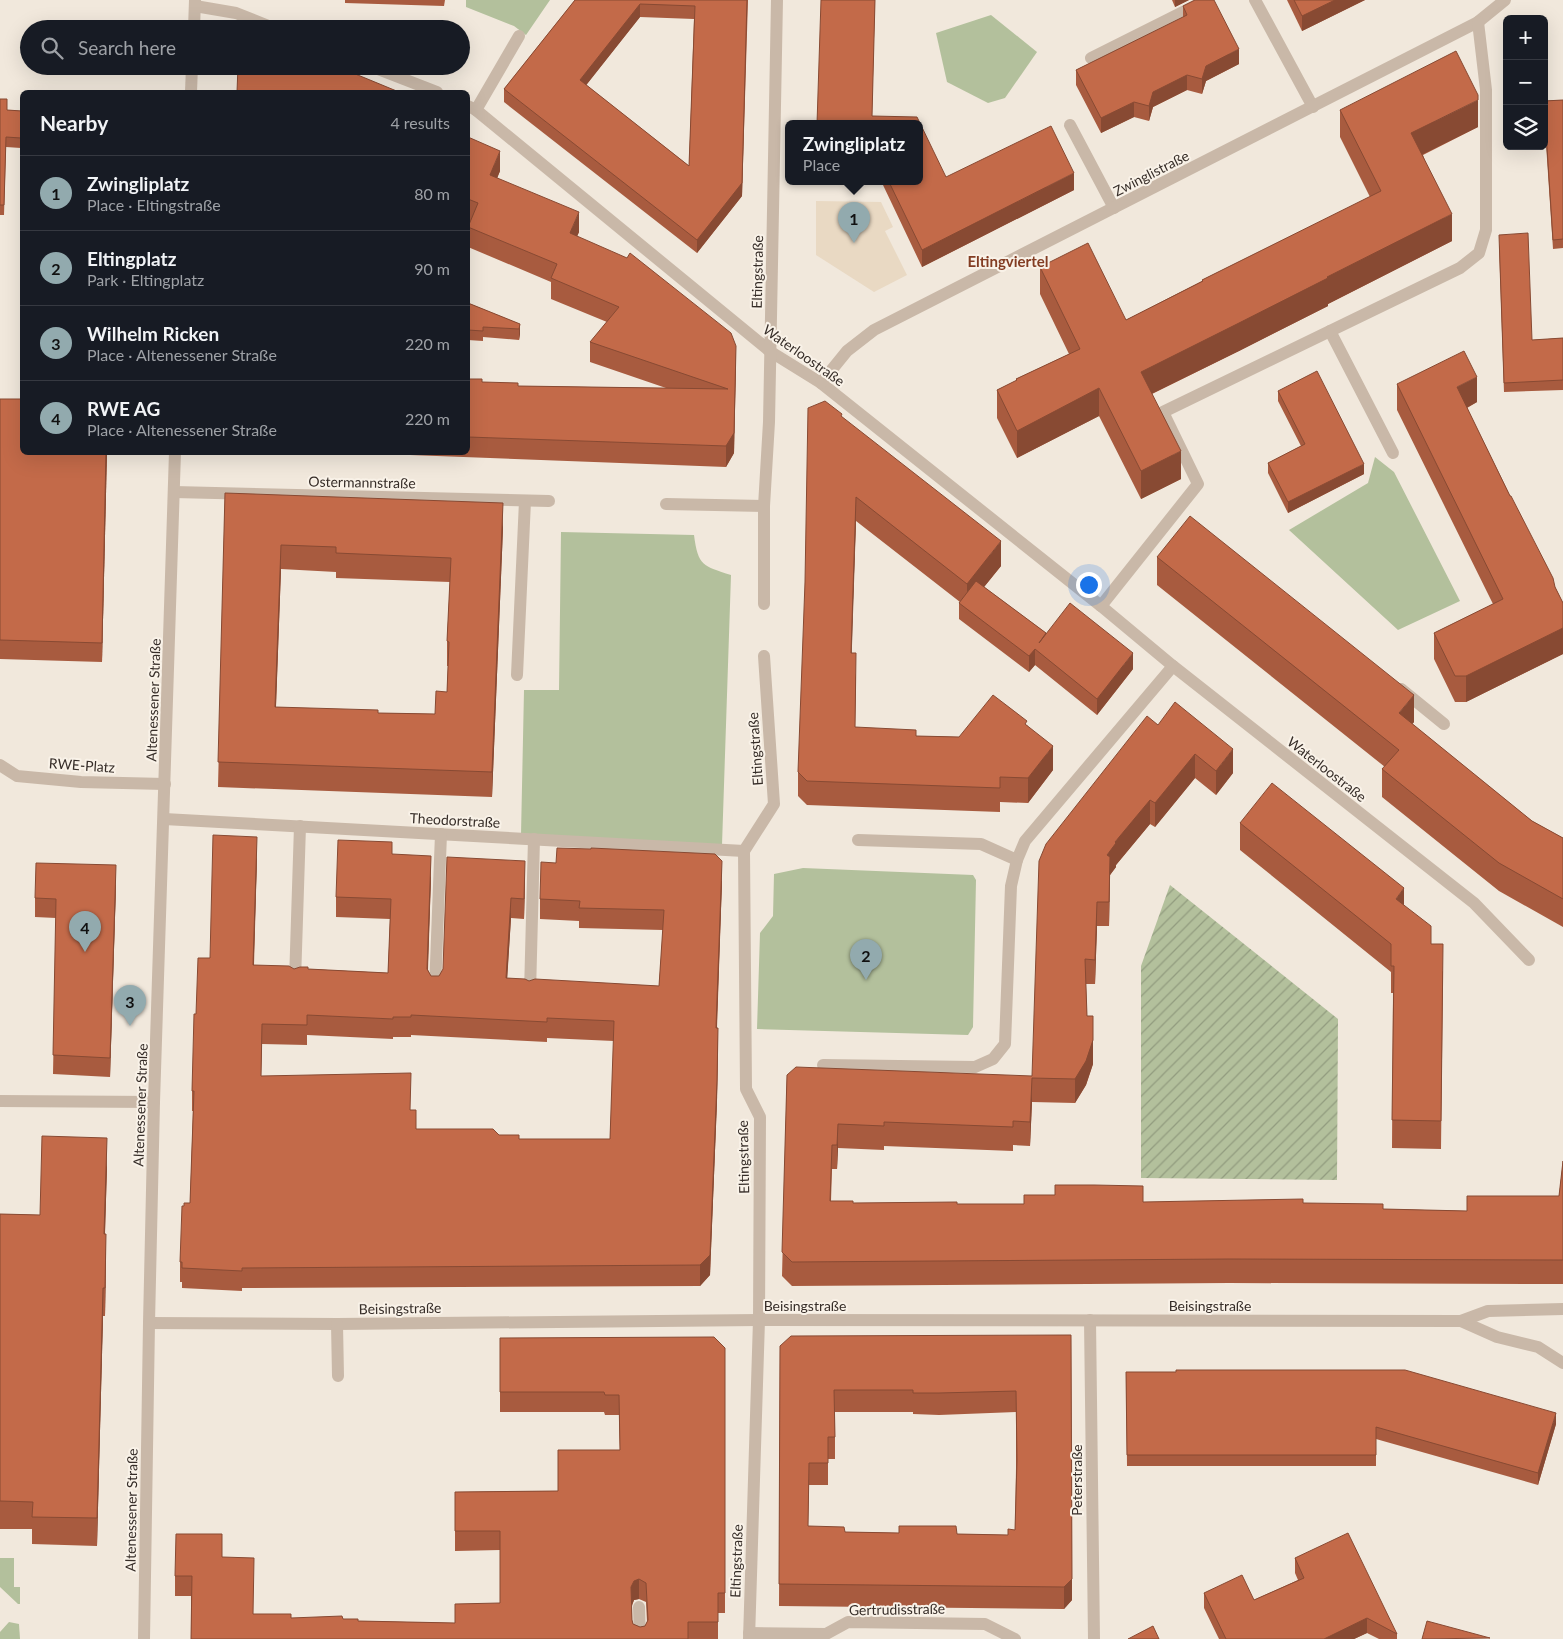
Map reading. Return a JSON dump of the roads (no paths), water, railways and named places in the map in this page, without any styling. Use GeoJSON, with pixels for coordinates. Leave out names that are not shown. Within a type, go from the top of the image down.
{"type":"FeatureCollection","features":[{"type":"Feature","properties":{"kind":"street","name":"Eltingstraße"},"geometry":{"type":"LineString","coordinates":[[764,604],[764,506],[770,352],[777,0]]}},
{"type":"Feature","properties":{"kind":"street"},"geometry":{"type":"LineString","coordinates":[[1091,58],[1207,0]]}},
{"type":"Feature","properties":{"kind":"street"},"geometry":{"type":"LineString","coordinates":[[1255,0],[1313,107]]}},
{"type":"Feature","properties":{"kind":"street","name":"Zwinglistraße"},"geometry":{"type":"LineString","coordinates":[[821,383],[847,351],[874,330],[1478,22],[1505,0]]}},
{"type":"Feature","properties":{"kind":"street"},"geometry":{"type":"LineString","coordinates":[[194,20],[195,3],[236,13],[254,20]]}},
{"type":"Feature","properties":{"kind":"street"},"geometry":{"type":"LineString","coordinates":[[1101,606],[1182,512],[1198,484],[1163,412],[1460,268],[1479,254],[1486,230],[1486,90],[1478,22]]}},
{"type":"Feature","properties":{"kind":"street"},"geometry":{"type":"LineString","coordinates":[[472,108],[519,36]]}},
{"type":"Feature","properties":{"kind":"street"},"geometry":{"type":"LineString","coordinates":[[191,90],[192,75]]}},
{"type":"Feature","properties":{"kind":"street"},"geometry":{"type":"LineString","coordinates":[[393,75],[432,90]]}},
{"type":"Feature","properties":{"kind":"street","name":"Waterloostraße"},"geometry":{"type":"LineString","coordinates":[[472,108],[770,352],[821,383],[1101,606],[1173,666],[1474,903],[1529,960]]}},
{"type":"Feature","properties":{"kind":"street"},"geometry":{"type":"LineString","coordinates":[[1070,125],[1114,208]]}},
{"type":"Feature","properties":{"kind":"street"},"geometry":{"type":"LineString","coordinates":[[1330,332],[1393,453]]}},
{"type":"Feature","properties":{"kind":"street","name":"Altenessener Straße"},"geometry":{"type":"LineString","coordinates":[[144,1639],[154,1102],[175,455]]}},
{"type":"Feature","properties":{"kind":"street","name":"Ostermannstraße"},"geometry":{"type":"LineString","coordinates":[[174,492],[549,501]]}},
{"type":"Feature","properties":{"kind":"street"},"geometry":{"type":"LineString","coordinates":[[517,675],[525,501]]}},
{"type":"Feature","properties":{"kind":"street"},"geometry":{"type":"LineString","coordinates":[[666,504],[764,506]]}},
{"type":"Feature","properties":{"kind":"street","name":"Eltingstraße"},"geometry":{"type":"LineString","coordinates":[[749,1636],[759,1320],[760,1117],[746,1089],[744,851],[774,804],[764,656]]}},
{"type":"Feature","properties":{"kind":"street"},"geometry":{"type":"LineString","coordinates":[[823,1065],[975,1067],[993,1059],[1005,1044],[1011,886],[1016,860],[1025,841],[1173,666]]}},
{"type":"Feature","properties":{"kind":"street"},"geometry":{"type":"LineString","coordinates":[[1394,684],[1444,724]]}},
{"type":"Feature","properties":{"kind":"street","name":"RWE-Platz"},"geometry":{"type":"LineString","coordinates":[[0,765],[18,776],[81,782],[165,784]]}},
{"type":"Feature","properties":{"kind":"street","name":"Theodorstraße"},"geometry":{"type":"LineString","coordinates":[[164,819],[744,851]]}},
{"type":"Feature","properties":{"kind":"street"},"geometry":{"type":"LineString","coordinates":[[295,981],[300,826]]}},
{"type":"Feature","properties":{"kind":"street"},"geometry":{"type":"LineString","coordinates":[[434,989],[441,834]]}},
{"type":"Feature","properties":{"kind":"street"},"geometry":{"type":"LineString","coordinates":[[530,993],[534,839]]}},
{"type":"Feature","properties":{"kind":"street"},"geometry":{"type":"LineString","coordinates":[[858,840],[981,844],[1016,860]]}},
{"type":"Feature","properties":{"kind":"street"},"geometry":{"type":"LineString","coordinates":[[0,1100],[154,1102]]}},
{"type":"Feature","properties":{"kind":"street","name":"Beisingstraße"},"geometry":{"type":"LineString","coordinates":[[149,1323],[337,1324],[759,1320],[1461,1320],[1488,1311],[1563,1309]]}},
{"type":"Feature","properties":{"kind":"street","name":"Peterstraße"},"geometry":{"type":"LineString","coordinates":[[1090,1320],[1094,1639]]}},
{"type":"Feature","properties":{"kind":"street","name":"Beisingstraße"},"geometry":{"type":"LineString","coordinates":[[1461,1320],[1497,1338],[1538,1347],[1563,1363]]}},
{"type":"Feature","properties":{"kind":"street"},"geometry":{"type":"LineString","coordinates":[[337,1324],[338,1376]]}},
{"type":"Feature","properties":{"kind":"street"},"geometry":{"type":"LineString","coordinates":[[639,1607],[640,1639]]}},
{"type":"Feature","properties":{"kind":"street","name":"Gertrudisstraße"},"geometry":{"type":"LineString","coordinates":[[749,1636],[826,1634],[848,1622],[985,1624],[1015,1639]]}},
{"type":"Feature","properties":{"kind":"place","name":"Zwingliplatz"},"geometry":{"type":"Point","coordinates":[854,243]}},
{"type":"Feature","properties":{"kind":"place","name":"RWE AG"},"geometry":{"type":"Point","coordinates":[85,952]}},
{"type":"Feature","properties":{"kind":"place","name":"Eltingplatz"},"geometry":{"type":"Point","coordinates":[866,980]}},
{"type":"Feature","properties":{"kind":"place","name":"Wilhelm Ricken"},"geometry":{"type":"Point","coordinates":[130,1026]}},
{"type":"Feature","properties":{"kind":"district","name":"Eltingviertel"},"geometry":{"type":"Point","coordinates":[1008,261]}}]}
